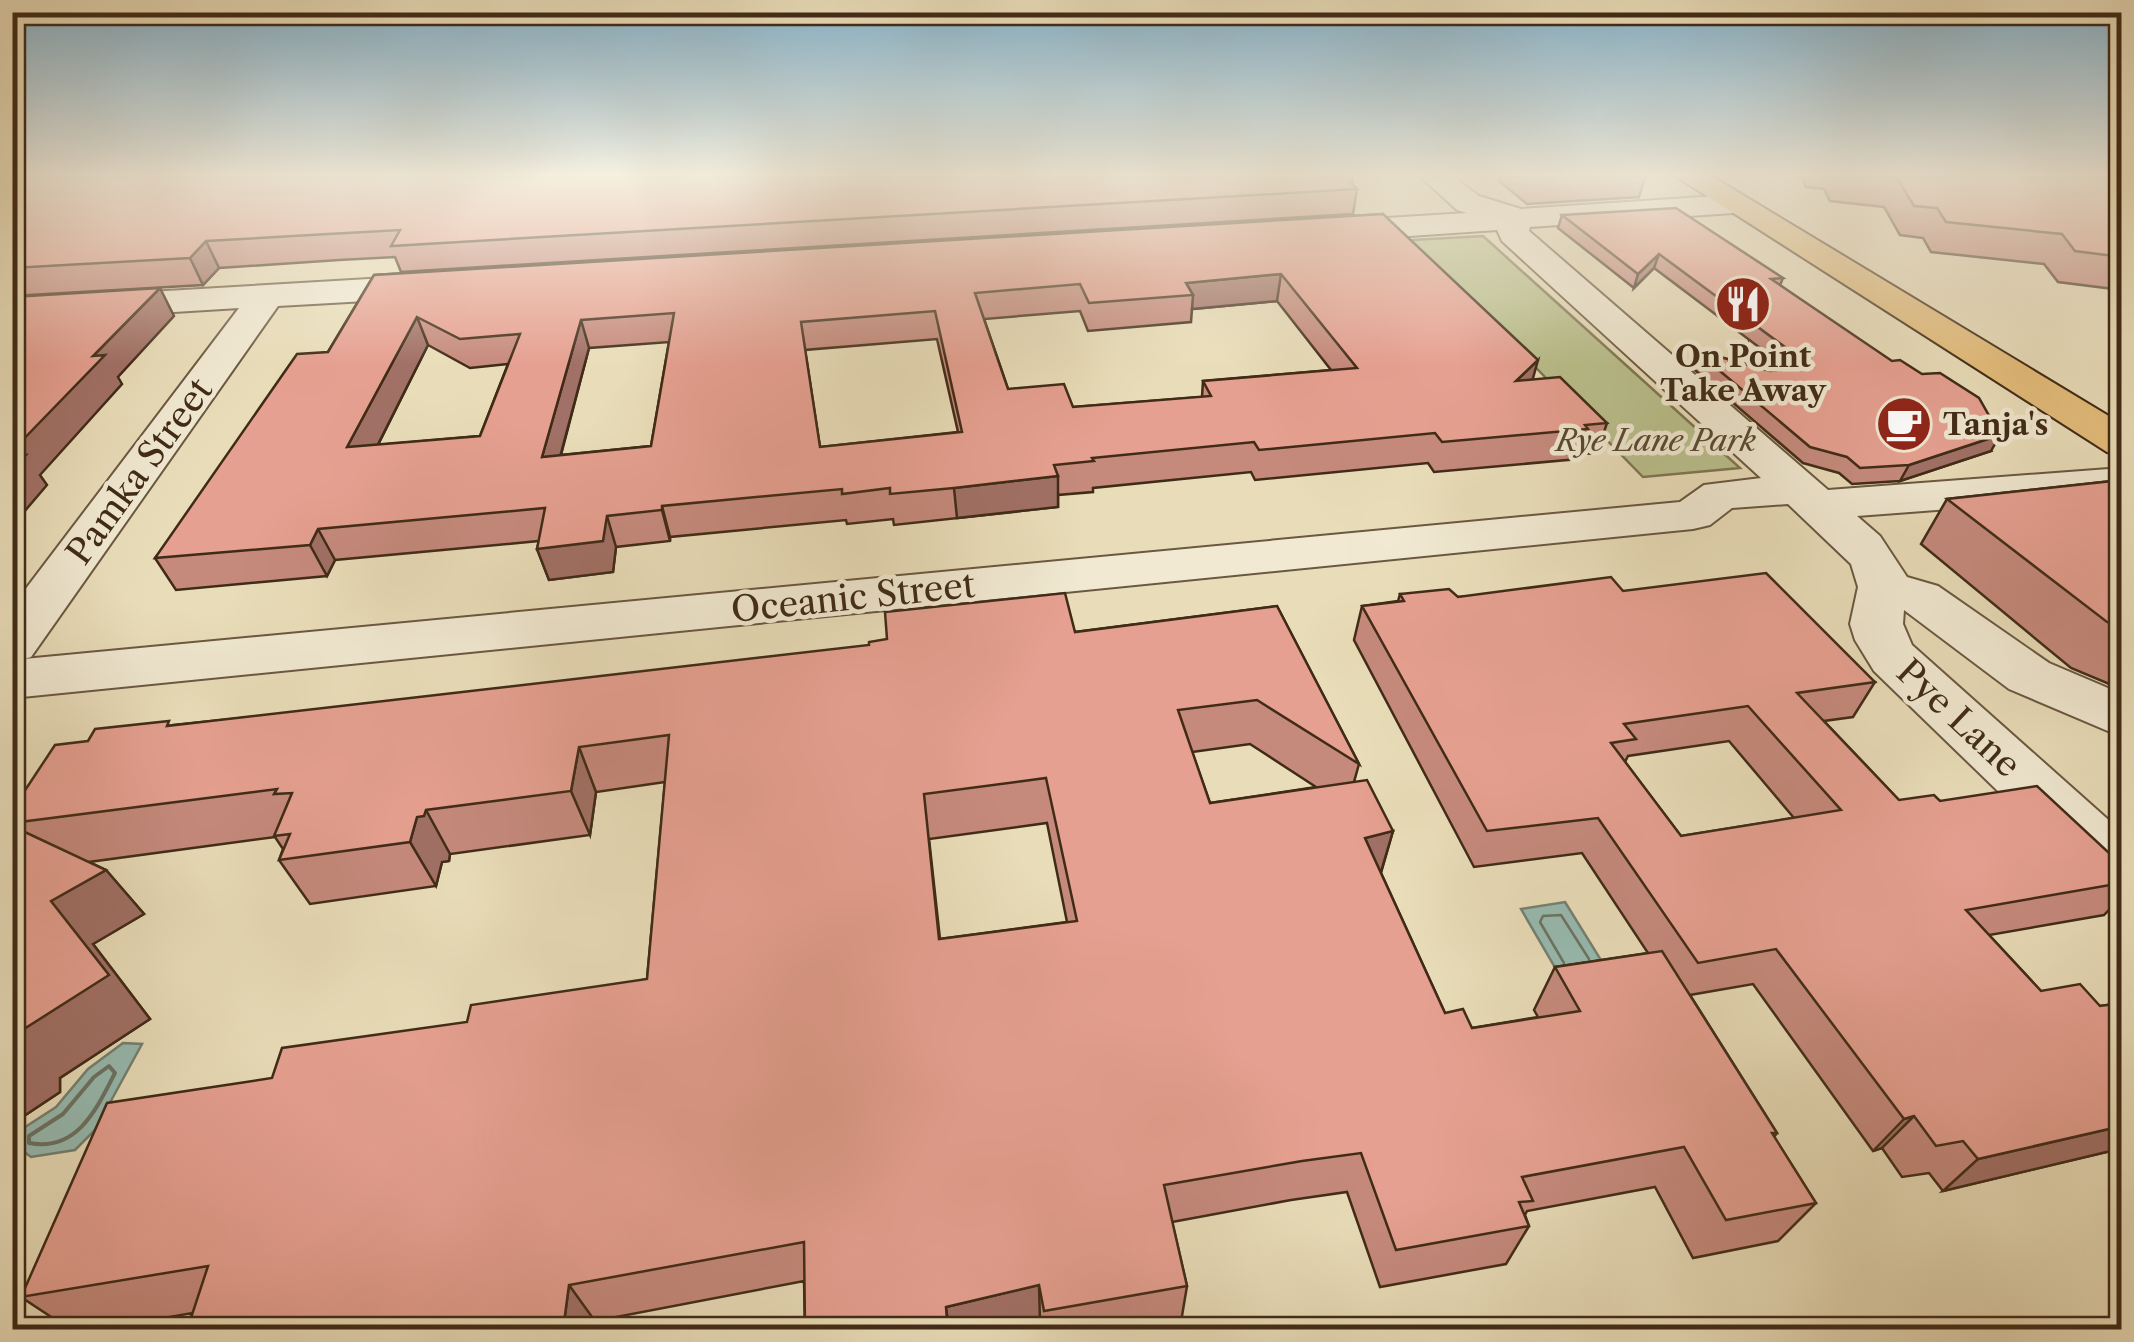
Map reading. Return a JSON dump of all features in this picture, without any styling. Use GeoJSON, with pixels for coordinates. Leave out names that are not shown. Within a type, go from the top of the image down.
{"type":"FeatureCollection","features":[{"type":"Feature","properties":{"kind":"main road"},"geometry":{"type":"LineString","coordinates":[[1791,240],[2122,443]]}},
{"type":"Feature","properties":{"kind":"street"},"geometry":{"type":"LineString","coordinates":[[1519,240],[1810,497],[1882,568],[1886,587],[1920,597],[2030,676],[2122,717]]}},
{"type":"Feature","properties":{"kind":"street"},"geometry":{"type":"LineString","coordinates":[[12,311],[465,285]]}},
{"type":"Feature","properties":{"kind":"street","name":"Pamka Street"},"geometry":{"type":"LineString","coordinates":[[12,645],[266,297]]}},
{"type":"Feature","properties":{"kind":"street"},"geometry":{"type":"LineString","coordinates":[[1810,497],[2122,482]]}},
{"type":"Feature","properties":{"kind":"street","name":"Oceanic Street"},"geometry":{"type":"LineString","coordinates":[[12,679],[1693,514],[1720,495],[1810,497]]}},
{"type":"Feature","properties":{"kind":"street","name":"Pye Lane"},"geometry":{"type":"LineString","coordinates":[[1886,587],[1878,617],[1880,636],[1893,658],[2122,871]]}},
{"type":"Feature","properties":{"kind":"path"},"geometry":{"type":"LineString","coordinates":[[1738,343],[1775,340]]}},
{"type":"Feature","properties":{"kind":"green space","name":"Rye Lane Park"},"geometry":{"type":"Polygon","coordinates":[[[1411,240],[1487,240],[1740,468],[1643,477],[1411,240]]]}},
{"type":"Feature","properties":{"kind":"water"},"geometry":{"type":"Polygon","coordinates":[[[1565,902],[1617,986],[1557,971],[1521,909],[1565,902]]]}},
{"type":"Feature","properties":{"kind":"water"},"geometry":{"type":"Polygon","coordinates":[[[123,1043],[142,1044],[95,1130],[75,1150],[31,1157],[15,1145],[19,1131],[56,1107],[88,1069],[123,1043]]]}},
{"type":"Feature","properties":{"kind":"building"},"geometry":{"type":"Polygon","coordinates":[[[12,240],[230,240],[206,241],[190,258],[12,268],[12,240]]]}},
{"type":"Feature","properties":{"kind":"building"},"geometry":{"type":"Polygon","coordinates":[[[395,240],[499,240],[391,246],[395,240]]]}},
{"type":"Feature","properties":{"kind":"building"},"geometry":{"type":"Polygon","coordinates":[[[959,240],[1410,240],[1538,360],[1516,381],[1560,377],[1607,423],[1585,425],[1588,429],[1442,442],[1435,433],[1259,450],[1254,442],[1092,458],[1094,461],[1054,465],[1058,476],[954,488],[890,494],[890,488],[842,494],[842,489],[662,506],[662,510],[607,516],[603,541],[537,549],[545,508],[318,529],[310,545],[155,558],[297,354],[328,352],[374,275],[959,240]],[[1281,274],[1186,283],[1193,295],[1089,303],[1080,284],[975,293],[1008,389],[1064,384],[1073,407],[1211,396],[1203,381],[1357,368],[1281,274]],[[935,311],[801,322],[820,447],[962,432],[935,311]],[[674,313],[581,320],[542,457],[651,446],[674,313]],[[417,317],[347,447],[480,436],[520,334],[460,339],[417,317]]]}},
{"type":"Feature","properties":{"kind":"building"},"geometry":{"type":"Polygon","coordinates":[[[1594,240],[1724,240],[1783,278],[1771,279],[1892,361],[1900,360],[1922,374],[1940,373],[1979,398],[2000,435],[1909,465],[1860,468],[1847,457],[1810,447],[1695,350],[1770,371],[1812,367],[1659,254],[1638,274],[1594,240]]]}},
{"type":"Feature","properties":{"kind":"building"},"geometry":{"type":"Polygon","coordinates":[[[2066,240],[2122,240],[2122,257],[2075,251],[2066,240]]]}},
{"type":"Feature","properties":{"kind":"building"},"geometry":{"type":"Polygon","coordinates":[[[160,288],[93,356],[105,355],[12,451],[12,297],[160,288]]]}},
{"type":"Feature","properties":{"kind":"building"},"geometry":{"type":"Polygon","coordinates":[[[26,455],[12,470],[12,456],[26,455]]]}},
{"type":"Feature","properties":{"kind":"building"},"geometry":{"type":"Polygon","coordinates":[[[2122,480],[2122,627],[2107,622],[1947,499],[2122,480]]]}},
{"type":"Feature","properties":{"kind":"building"},"geometry":{"type":"Polygon","coordinates":[[[1766,573],[1875,682],[1797,693],[1899,800],[1934,795],[1940,801],[2037,786],[2122,865],[2122,883],[1966,910],[2041,991],[2080,984],[2100,1006],[2122,1003],[2122,1126],[1978,1159],[1963,1141],[1936,1146],[1914,1116],[1904,1119],[1776,949],[1698,963],[1598,818],[1487,831],[1362,606],[1404,601],[1400,594],[1449,589],[1458,597],[1611,577],[1623,591],[1766,573]],[[1748,706],[1624,724],[1636,739],[1611,743],[1681,836],[1841,810],[1748,706]]]}},
{"type":"Feature","properties":{"kind":"building"},"geometry":{"type":"Polygon","coordinates":[[[1065,593],[1075,632],[1277,606],[1359,764],[1257,700],[1178,710],[1210,803],[1367,780],[1393,831],[1365,838],[1445,1013],[1463,1009],[1472,1028],[1580,1011],[1555,967],[1662,951],[1777,1133],[1772,1133],[1816,1203],[1726,1220],[1684,1147],[1522,1177],[1533,1201],[1519,1202],[1529,1226],[1396,1250],[1361,1153],[1302,1161],[1164,1185],[1187,1286],[1044,1311],[1039,1285],[946,1307],[947,1321],[900,1330],[805,1330],[804,1242],[569,1285],[563,1330],[187,1330],[208,1266],[21,1297],[107,1103],[272,1078],[282,1048],[467,1022],[471,1005],[647,979],[669,735],[579,747],[571,791],[426,810],[424,816],[417,817],[410,842],[279,860],[290,834],[274,836],[292,793],[274,794],[277,789],[12,823],[12,810],[55,745],[88,741],[95,729],[169,721],[167,726],[869,645],[887,639],[885,612],[1065,593]],[[1046,778],[924,794],[939,939],[1077,921],[1046,778]]]}},
{"type":"Feature","properties":{"kind":"building"},"geometry":{"type":"Polygon","coordinates":[[[12,826],[106,870],[51,901],[109,975],[13,1036],[12,1050],[12,826]]]}},
{"type":"Feature","properties":{"kind":"place","name":"On Point Take Away"},"geometry":{"type":"Point","coordinates":[1743,304]}},
{"type":"Feature","properties":{"kind":"place","name":"Tanja's"},"geometry":{"type":"Point","coordinates":[1904,424]}}]}
